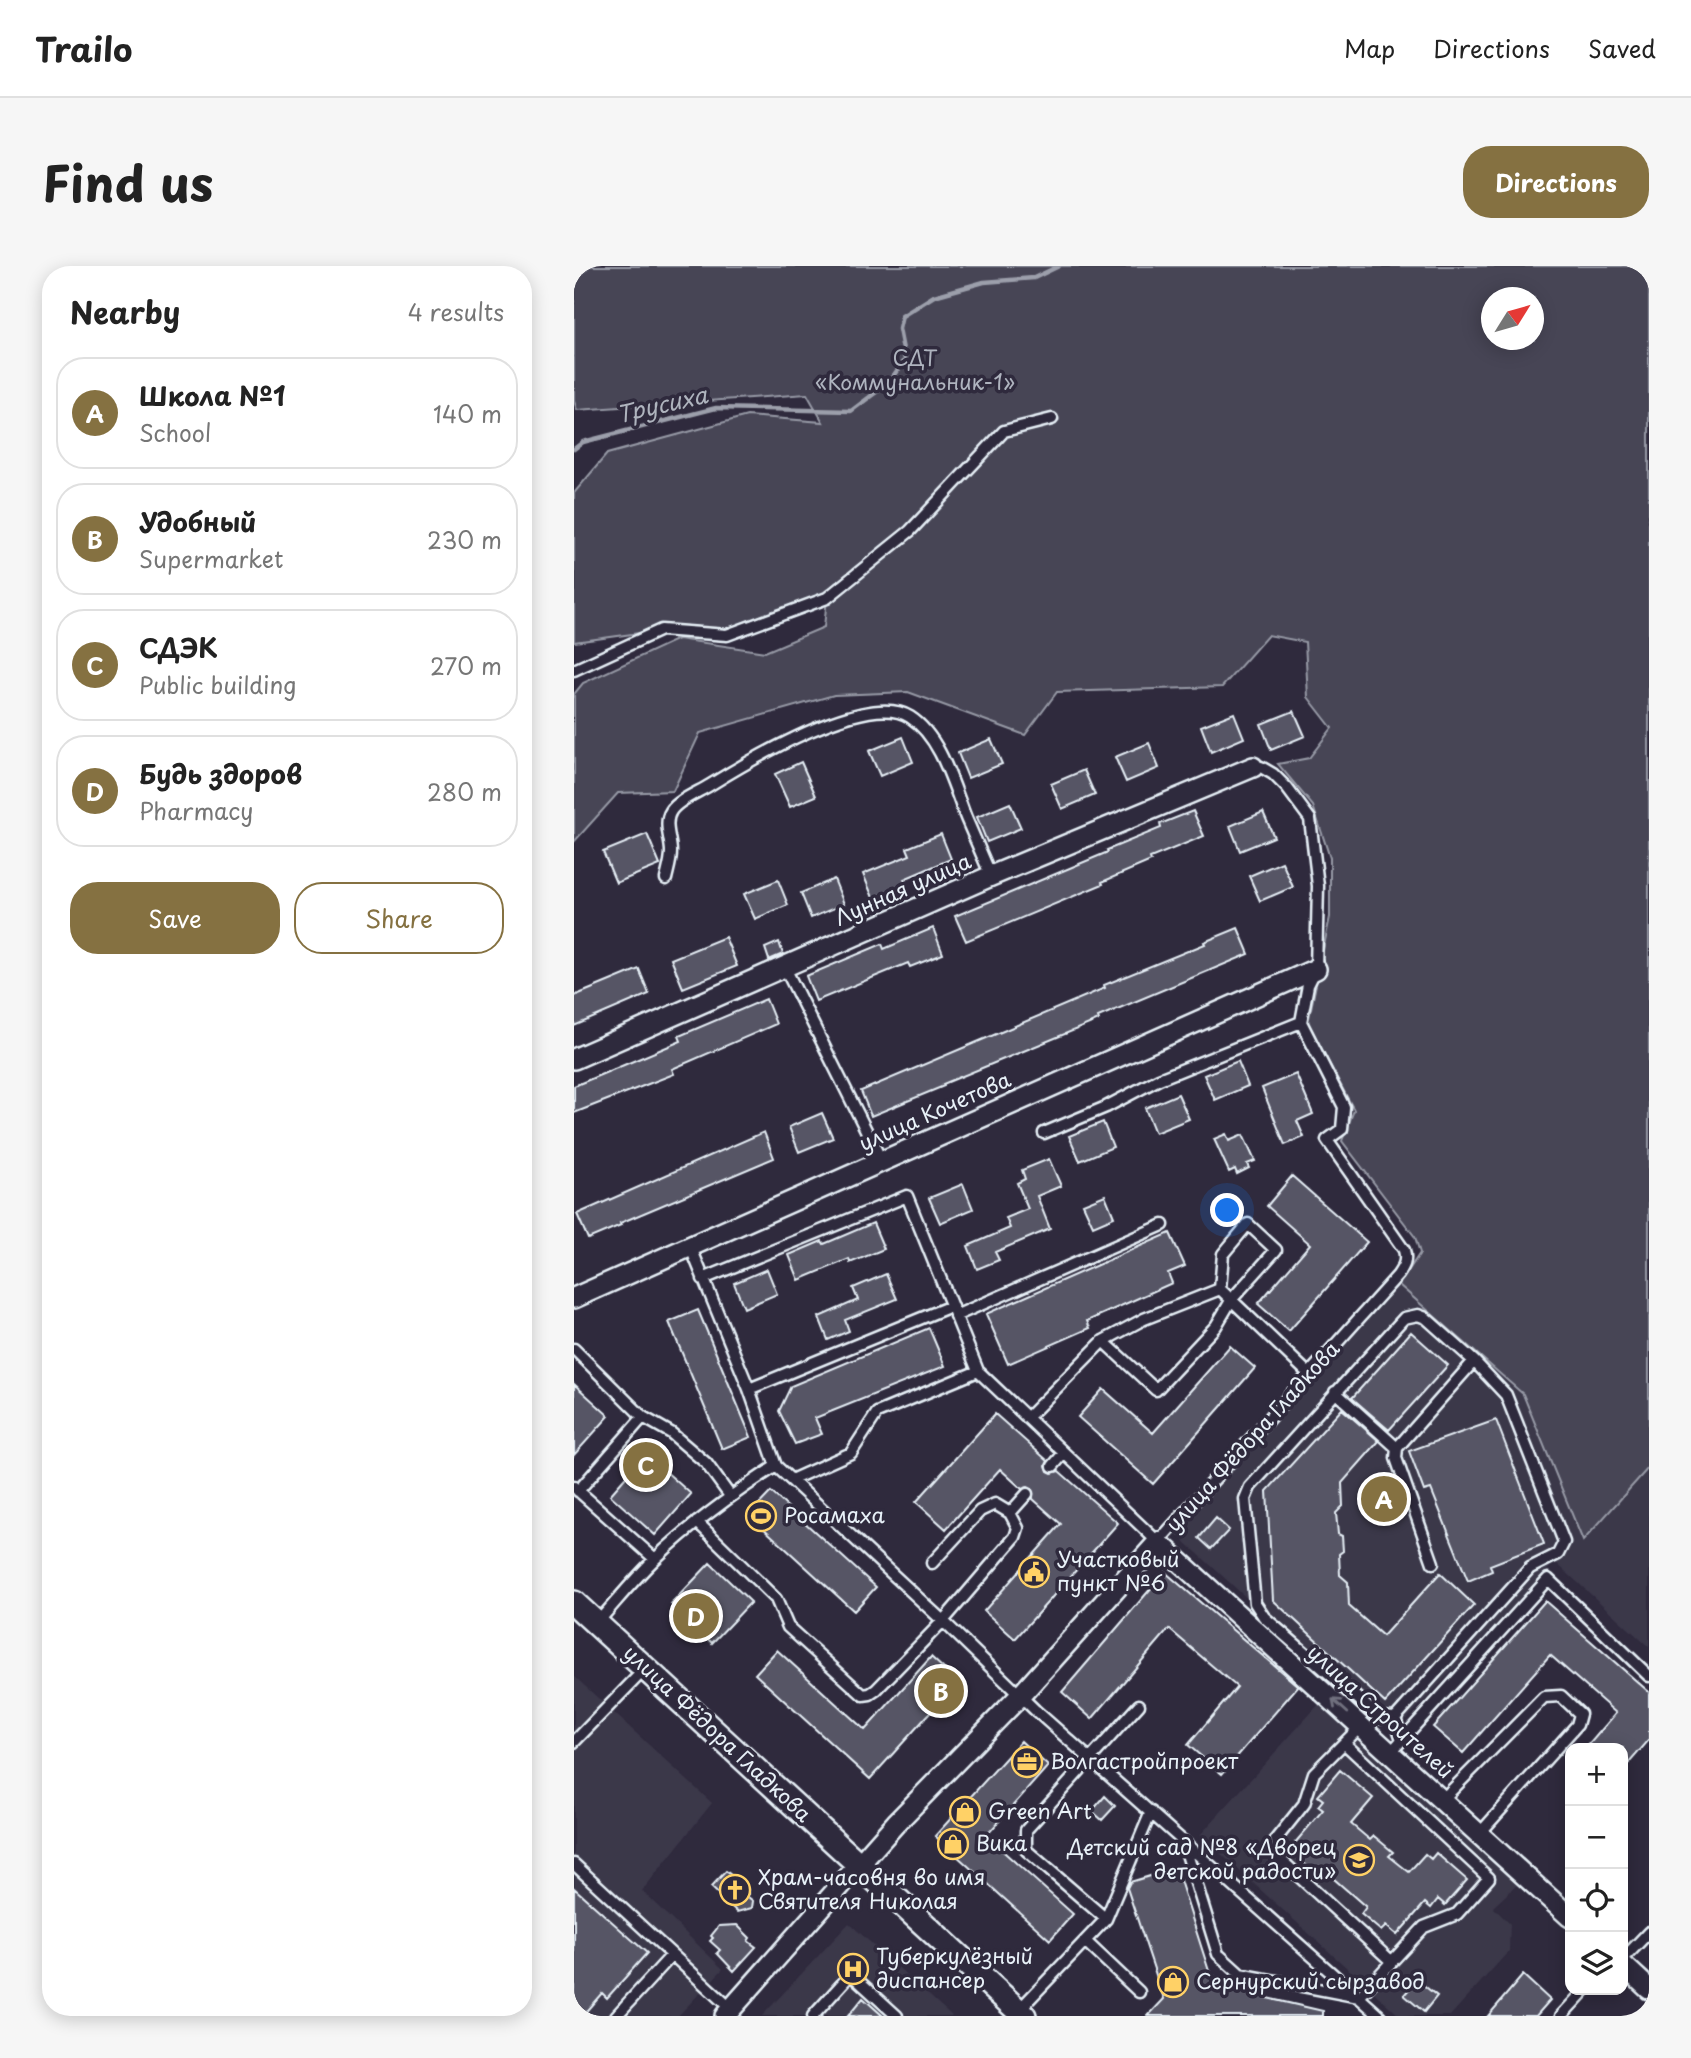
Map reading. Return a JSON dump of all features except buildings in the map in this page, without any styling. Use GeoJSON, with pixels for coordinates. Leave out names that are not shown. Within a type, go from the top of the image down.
{"type":"FeatureCollection","features":[{"type":"Feature","properties":{"kind":"street","name":"Лунная улица"},"geometry":{"type":"LineString","coordinates":[[574,1059],[991,876],[1253,767]]}},
{"type":"Feature","properties":{"kind":"street","name":"улица Кочетова"},"geometry":{"type":"LineString","coordinates":[[574,1298],[1316,969]]}},
{"type":"Feature","properties":{"kind":"street","name":"улица Фёдора Гладкова"},"geometry":{"type":"LineString","coordinates":[[728,2012],[896,1823],[1020,1696],[1158,1542]]}},
{"type":"Feature","properties":{"kind":"street","name":"улица Строителей"},"geometry":{"type":"LineString","coordinates":[[1158,1542],[1362,1725],[1396,1746],[1442,1800],[1565,1912]]}},
{"type":"Feature","properties":{"kind":"street","name":"улица Фёдора Гладкова"},"geometry":{"type":"LineString","coordinates":[[574,1603],[1021,2013]]}},
{"type":"Feature","properties":{"kind":"street"},"geometry":{"type":"LineString","coordinates":[[1628,1970],[1649,1989]]}},
{"type":"Feature","properties":{"kind":"lane"},"geometry":{"type":"LineString","coordinates":[[574,670],[661,630],[727,635],[827,597],[911,531],[1004,430],[1052,419]]}},
{"type":"Feature","properties":{"kind":"lane"},"geometry":{"type":"LineString","coordinates":[[666,879],[671,854],[667,819],[673,808],[799,736],[826,724],[870,711],[894,709],[911,717],[927,734],[947,766],[991,876]]}},
{"type":"Feature","properties":{"kind":"lane"},"geometry":{"type":"LineString","coordinates":[[1044,1133],[1106,1107],[1159,1079],[1301,1022],[1308,985],[1316,969],[1318,886],[1310,819],[1273,774],[1261,767],[1253,767]]}},
{"type":"Feature","properties":{"kind":"lane"},"geometry":{"type":"LineString","coordinates":[[784,966],[881,1160]]}},
{"type":"Feature","properties":{"kind":"lane","name":"улица Фёдора Гладкова"},"geometry":{"type":"LineString","coordinates":[[1158,1542],[1310,1375],[1404,1265],[1404,1250],[1327,1140],[1342,1129],[1344,1107],[1301,1022]]}},
{"type":"Feature","properties":{"kind":"lane"},"geometry":{"type":"LineString","coordinates":[[703,1279],[907,1196],[978,1371],[1158,1542]]}},
{"type":"Feature","properties":{"kind":"lane"},"geometry":{"type":"LineString","coordinates":[[1103,1341],[1156,1390],[1216,1326],[1232,1299],[1276,1250],[1248,1224],[1223,1254],[1220,1289]]}},
{"type":"Feature","properties":{"kind":"lane"},"geometry":{"type":"LineString","coordinates":[[749,1389],[953,1311],[1163,1225]]}},
{"type":"Feature","properties":{"kind":"lane"},"geometry":{"type":"LineString","coordinates":[[691,1248],[749,1389],[776,1466],[1020,1696],[1380,2016]]}},
{"type":"Feature","properties":{"kind":"lane"},"geometry":{"type":"LineString","coordinates":[[1220,1289],[1310,1375]]}},
{"type":"Feature","properties":{"kind":"lane"},"geometry":{"type":"LineString","coordinates":[[1027,1418],[1103,1341],[1144,1319],[1220,1289]]}},
{"type":"Feature","properties":{"kind":"lane"},"geometry":{"type":"LineString","coordinates":[[1395,1718],[1379,1717],[1264,1617],[1255,1603],[1245,1499],[1250,1487],[1397,1323],[1410,1315],[1418,1315],[1434,1324],[1506,1395],[1564,1542],[1558,1553],[1530,1568],[1395,1718],[1396,1746]]}},
{"type":"Feature","properties":{"kind":"lane"},"geometry":{"type":"LineString","coordinates":[[574,1349],[643,1417],[671,1433],[706,1463],[730,1496]]}},
{"type":"Feature","properties":{"kind":"lane"},"geometry":{"type":"LineString","coordinates":[[1433,1563],[1396,1458],[1397,1448],[1474,1361]]}},
{"type":"Feature","properties":{"kind":"lane"},"geometry":{"type":"LineString","coordinates":[[791,1480],[851,1453],[877,1413],[978,1371]]}},
{"type":"Feature","properties":{"kind":"lane"},"geometry":{"type":"LineString","coordinates":[[1335,1391],[1397,1448]]}},
{"type":"Feature","properties":{"kind":"lane"},"geometry":{"type":"LineString","coordinates":[[643,1417],[576,1489],[655,1559]]}},
{"type":"Feature","properties":{"kind":"lane"},"geometry":{"type":"LineString","coordinates":[[1053,1466],[1064,1453]]}},
{"type":"Feature","properties":{"kind":"lane"},"geometry":{"type":"LineString","coordinates":[[596,1624],[655,1559],[697,1522],[730,1496],[776,1466]]}},
{"type":"Feature","properties":{"kind":"lane"},"geometry":{"type":"LineString","coordinates":[[1010,1513],[1027,1494]]}},
{"type":"Feature","properties":{"kind":"lane"},"geometry":{"type":"LineString","coordinates":[[697,1522],[776,1599],[788,1627],[863,1695],[876,1690],[943,1621],[1015,1537],[1018,1528],[1010,1513],[995,1504],[980,1511],[932,1563]]}},
{"type":"Feature","properties":{"kind":"lane"},"geometry":{"type":"LineString","coordinates":[[1396,1746],[1548,1579],[1649,1676]]}},
{"type":"Feature","properties":{"kind":"lane"},"geometry":{"type":"LineString","coordinates":[[574,1742],[646,1668]]}},
{"type":"Feature","properties":{"kind":"lane"},"geometry":{"type":"LineString","coordinates":[[1442,1800],[1544,1697],[1561,1696],[1580,1714],[1577,1725],[1479,1833]]}},
{"type":"Feature","properties":{"kind":"lane"},"geometry":{"type":"LineString","coordinates":[[1106,1919],[1026,1850],[1026,1830],[1139,1705]]}},
{"type":"Feature","properties":{"kind":"lane"},"geometry":{"type":"LineString","coordinates":[[1362,1725],[1314,1773],[1304,1804],[1276,1839],[1281,1860],[1391,1961]]}},
{"type":"Feature","properties":{"kind":"lane"},"geometry":{"type":"LineString","coordinates":[[1344,1743],[1489,1878],[1457,1914],[1424,1927],[1359,1997]]}},
{"type":"Feature","properties":{"kind":"lane"},"geometry":{"type":"LineString","coordinates":[[1021,2013],[1106,1919],[1152,1812]]}},
{"type":"Feature","properties":{"kind":"lane"},"geometry":{"type":"LineString","coordinates":[[1183,1840],[1219,1954],[1240,1974],[1359,1997]]}},
{"type":"Feature","properties":{"kind":"lane"},"geometry":{"type":"LineString","coordinates":[[574,1864],[672,1955],[728,2012]]}},
{"type":"Feature","properties":{"kind":"lane"},"geometry":{"type":"LineString","coordinates":[[1628,1954],[1649,1932]]}},
{"type":"Feature","properties":{"kind":"lane"},"geometry":{"type":"LineString","coordinates":[[1085,1941],[1139,1992]]}},
{"type":"Feature","properties":{"kind":"lane"},"geometry":{"type":"LineString","coordinates":[[616,2016],[672,1955]]}},
{"type":"Feature","properties":{"kind":"lane"},"geometry":{"type":"LineString","coordinates":[[813,2016],[850,1975],[897,2016]]}},
{"type":"Feature","properties":{"kind":"lane"},"geometry":{"type":"LineString","coordinates":[[1561,2016],[1580,1995]]}},
{"type":"Feature","properties":{"kind":"shaded area"},"geometry":{"type":"Polygon","coordinates":[[[1399,1285],[1523,1394],[1583,1541],[1649,1467],[1649,1647],[1555,1562],[1407,1719],[1385,1724],[1173,1531],[1399,1285]]]}},
{"type":"Feature","properties":{"kind":"shaded area"},"geometry":{"type":"Polygon","coordinates":[[[574,1676],[712,1803],[642,1891],[723,1969],[678,2016],[574,2016],[574,1676]]]}},
{"type":"Feature","properties":{"kind":"shaded area","name":"Детский сад №8 «Дворец детской радости»"},"geometry":{"type":"Polygon","coordinates":[[[1320,1703],[1517,1885],[1493,1907],[1510,1924],[1509,1951],[1450,2016],[1400,2016],[1200,1835],[1320,1703]]]}},
{"type":"Feature","properties":{"kind":"shaded area","name":"Туберкулёзный диспансер"},"geometry":{"type":"Polygon","coordinates":[[[849,1923],[952,2016],[762,2016],[849,1923]]]}},
{"type":"Feature","properties":{"kind":"green space","name":"СДТ «Коммунальник-1»"},"geometry":{"type":"Polygon","coordinates":[[[589,266],[1649,266],[1649,1467],[1583,1541],[1523,1394],[1399,1285],[1420,1253],[1415,1237],[1342,1141],[1354,1110],[1308,1023],[1330,917],[1330,858],[1313,806],[1278,764],[1309,758],[1332,728],[1308,697],[1305,642],[1268,635],[1222,687],[1057,692],[1025,735],[908,692],[834,695],[700,733],[673,791],[618,793],[574,842],[574,694],[583,683],[678,639],[765,652],[824,627],[827,598],[727,635],[661,630],[574,642],[574,493],[607,454],[747,416],[823,422],[807,394],[577,410],[574,401],[574,283],[589,266]]]}},
{"type":"Feature","properties":{"kind":"waterway","name":"Трусиха"},"geometry":{"type":"LineString","coordinates":[[574,449],[583,442],[716,408],[851,411],[887,384],[905,360],[899,329],[902,316],[934,296],[984,282],[1034,278],[1059,266]]}},
{"type":"Feature","properties":{"kind":"place","name":"СДЭК"},"geometry":{"type":"Point","coordinates":[646,1465]}},
{"type":"Feature","properties":{"kind":"place","name":"Школа №1"},"geometry":{"type":"Point","coordinates":[1384,1499]}},
{"type":"Feature","properties":{"kind":"place","name":"Росамаха"},"geometry":{"type":"Point","coordinates":[761,1516]}},
{"type":"Feature","properties":{"kind":"place","name":"Участковый пункт №6"},"geometry":{"type":"Point","coordinates":[1034,1572]}},
{"type":"Feature","properties":{"kind":"place","name":"Будь здоров"},"geometry":{"type":"Point","coordinates":[696,1616]}},
{"type":"Feature","properties":{"kind":"place","name":"Удобный"},"geometry":{"type":"Point","coordinates":[941,1691]}},
{"type":"Feature","properties":{"kind":"place","name":"Волгастройпроект"},"geometry":{"type":"Point","coordinates":[1027,1762]}},
{"type":"Feature","properties":{"kind":"place","name":"Green Art"},"geometry":{"type":"Point","coordinates":[965,1812]}},
{"type":"Feature","properties":{"kind":"place","name":"Вика"},"geometry":{"type":"Point","coordinates":[953,1844]}},
{"type":"Feature","properties":{"kind":"place","name":"Детский сад №8 «Дворец детской радости»"},"geometry":{"type":"Point","coordinates":[1359,1860]}},
{"type":"Feature","properties":{"kind":"place","name":"Храм-часовня во имя Святителя Николая"},"geometry":{"type":"Point","coordinates":[735,1890]}},
{"type":"Feature","properties":{"kind":"place","name":"Туберкулёзный диспансер"},"geometry":{"type":"Point","coordinates":[853,1969]}},
{"type":"Feature","properties":{"kind":"place","name":"Сернурский сырзавод"},"geometry":{"type":"Point","coordinates":[1173,1982]}}]}
